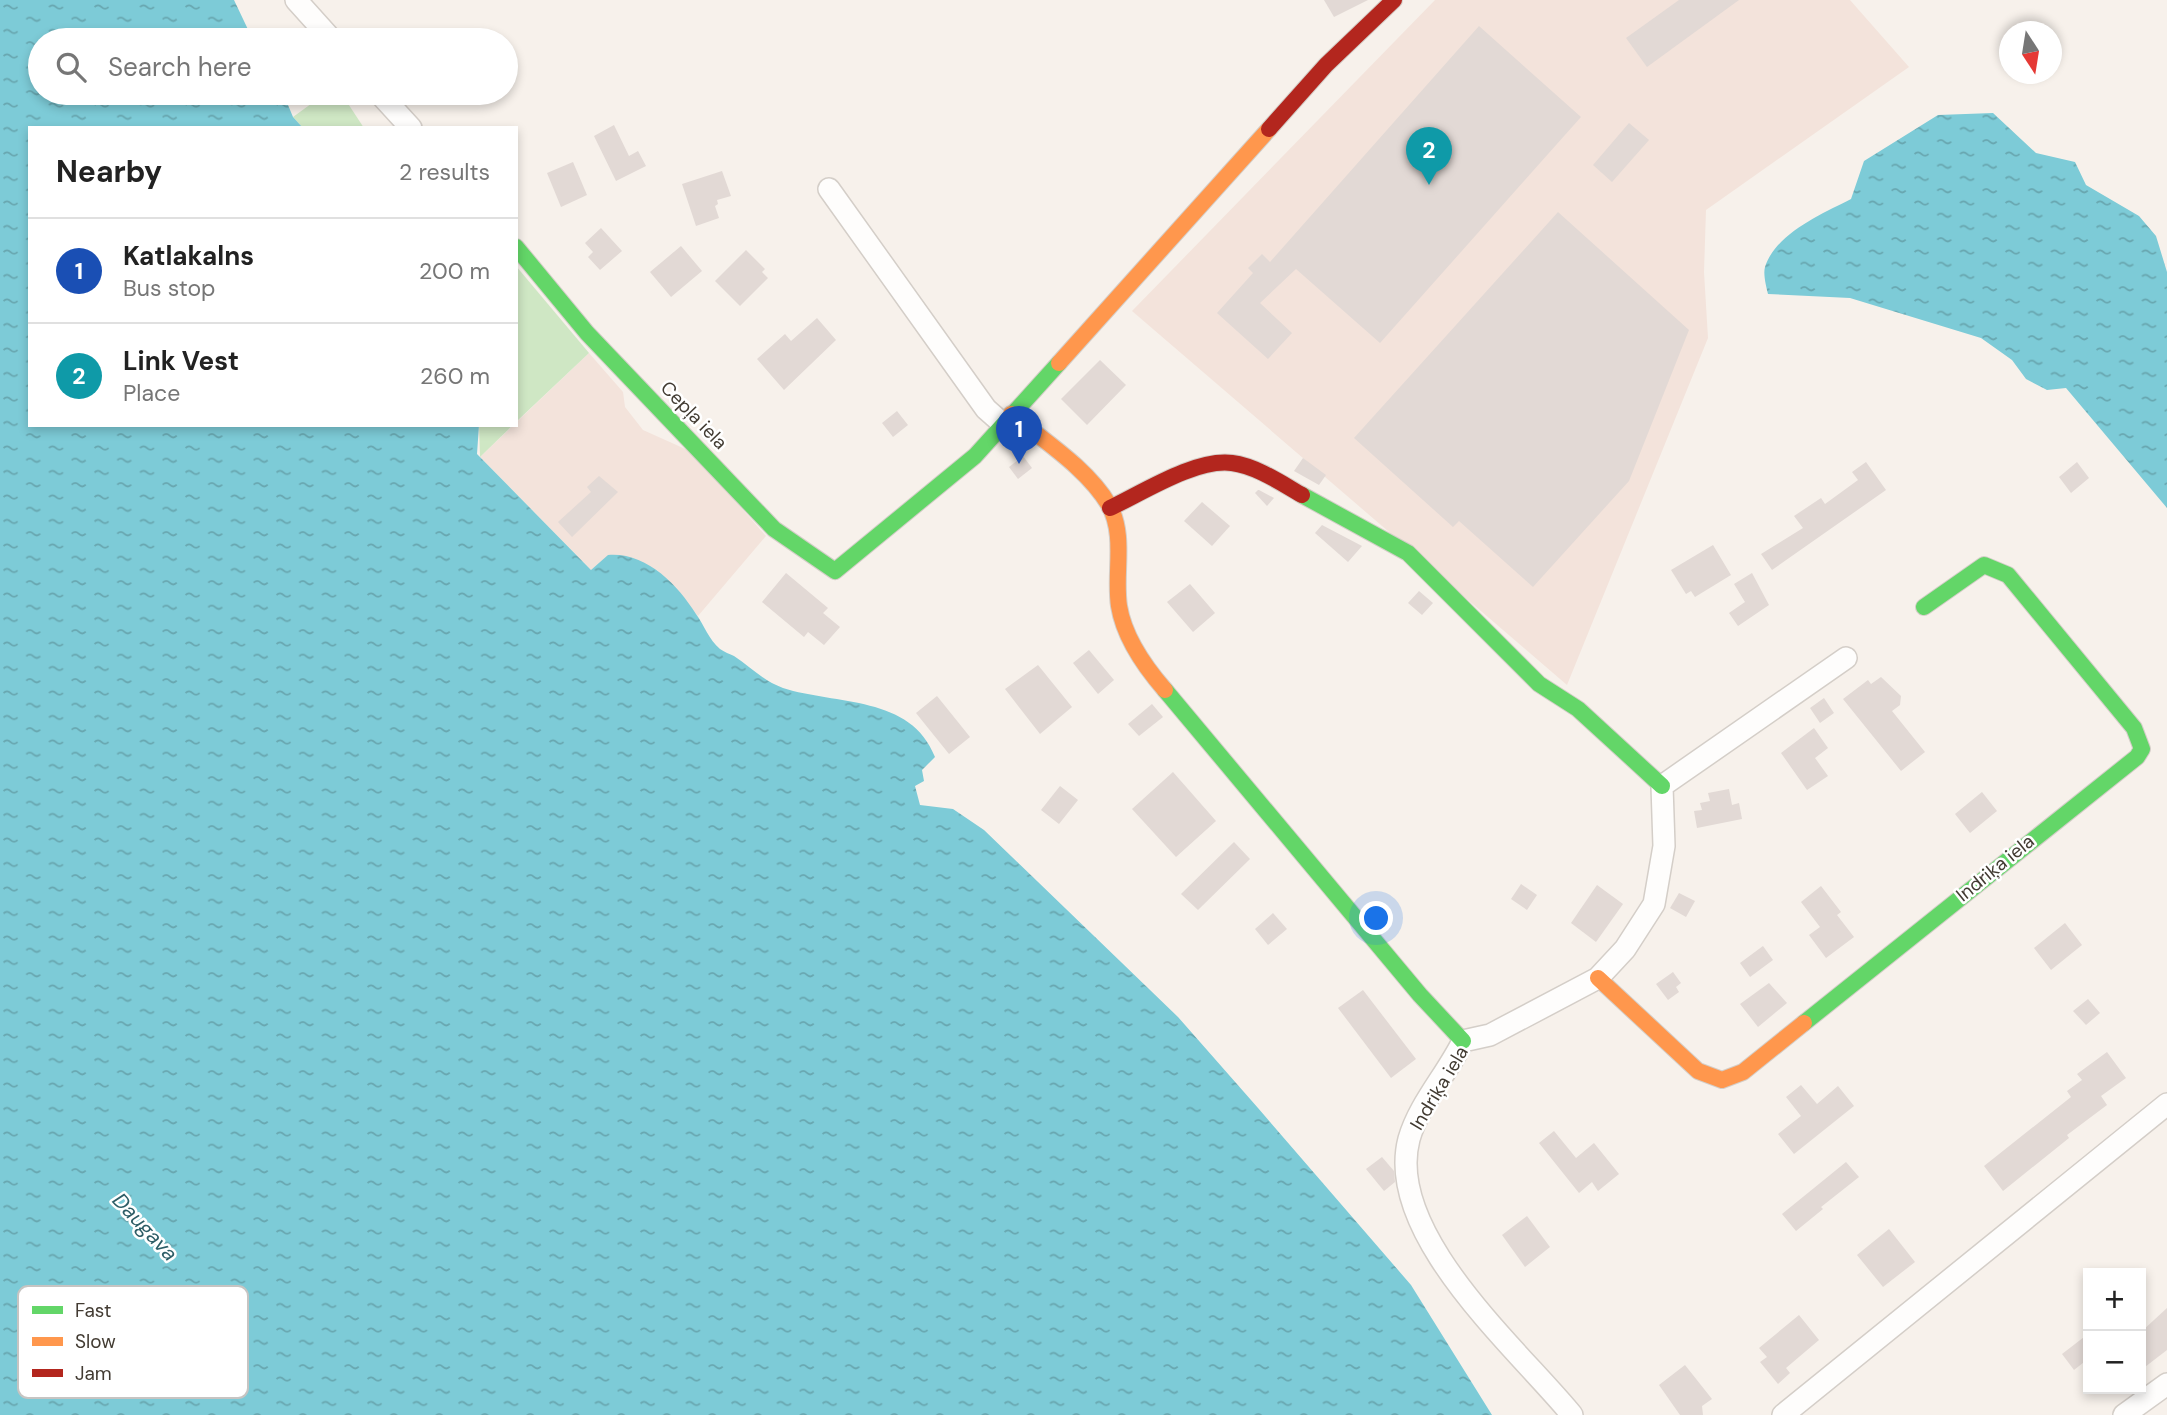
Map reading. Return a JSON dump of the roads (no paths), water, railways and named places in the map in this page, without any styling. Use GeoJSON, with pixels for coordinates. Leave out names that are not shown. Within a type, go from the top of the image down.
{"type":"FeatureCollection","features":[{"type":"Feature","properties":{"kind":"street"},"geometry":{"type":"LineString","coordinates":[[296,0],[321,28]]}},
{"type":"Feature","properties":{"kind":"street"},"geometry":{"type":"LineString","coordinates":[[1007,419],[1326,65],[1394,0]]}},
{"type":"Feature","properties":{"kind":"street"},"geometry":{"type":"LineString","coordinates":[[390,105],[409,126]]}},
{"type":"Feature","properties":{"kind":"street"},"geometry":{"type":"LineString","coordinates":[[829,189],[986,409],[1007,419],[1094,487],[1110,508],[1117,543],[1119,604],[1139,654],[1158,682],[1245,783],[1325,883],[1463,1041]]}},
{"type":"Feature","properties":{"kind":"street","name":"Cepļa iela"},"geometry":{"type":"LineString","coordinates":[[518,249],[587,333],[774,529],[835,571],[975,456],[1007,419]]}},
{"type":"Feature","properties":{"kind":"street"},"geometry":{"type":"LineString","coordinates":[[1110,508],[1202,465],[1232,463],[1266,475],[1408,553],[1539,684],[1578,709],[1638,761],[1662,786],[1846,658]]}},
{"type":"Feature","properties":{"kind":"street","name":"Indriķa iela"},"geometry":{"type":"LineString","coordinates":[[1598,978],[1698,1071],[1722,1080],[1733,1076],[1766,1055],[1994,869],[2137,757],[2142,749],[2134,728],[2008,575],[1984,565],[1924,607]]}},
{"type":"Feature","properties":{"kind":"street","name":"Indriķa iela"},"geometry":{"type":"LineString","coordinates":[[1572,1415],[1497,1332],[1451,1275],[1426,1234],[1413,1204],[1409,1183],[1406,1161],[1409,1139],[1421,1111],[1463,1041],[1490,1035],[1598,978],[1625,949],[1654,904],[1664,846],[1662,786]]}},
{"type":"Feature","properties":{"kind":"street"},"geometry":{"type":"LineString","coordinates":[[1783,1415],[2167,1104]]}},
{"type":"Feature","properties":{"kind":"street"},"geometry":{"type":"LineString","coordinates":[[2124,1415],[2167,1384]]}},
{"type":"Feature","properties":{"kind":"water","name":"Daugava"},"geometry":{"type":"Polygon","coordinates":[[[0,0],[234,0],[247,28],[28,28],[28,105],[288,105],[293,117],[301,126],[28,126],[28,427],[479,427],[477,454],[591,570],[608,555],[622,555],[648,564],[680,592],[716,645],[769,682],[804,693],[870,706],[909,722],[924,737],[935,757],[922,770],[924,781],[915,786],[920,805],[953,809],[984,830],[1178,1017],[1411,1285],[1492,1415],[0,1415],[0,0]]]}},
{"type":"Feature","properties":{"kind":"water"},"geometry":{"type":"Polygon","coordinates":[[[1993,113],[2036,153],[2075,162],[2086,185],[2139,216],[2156,236],[2167,272],[2167,508],[2066,388],[2047,390],[2026,379],[2012,360],[1981,338],[1850,298],[1768,294],[1764,270],[1771,255],[1789,234],[1851,199],[1864,161],[1938,115],[1993,113]]]}},
{"type":"Feature","properties":{"kind":"place","name":"Link Vest"},"geometry":{"type":"Point","coordinates":[1429,185]}},
{"type":"Feature","properties":{"kind":"place","name":"Katlakalns"},"geometry":{"type":"Point","coordinates":[1019,464]}}]}
